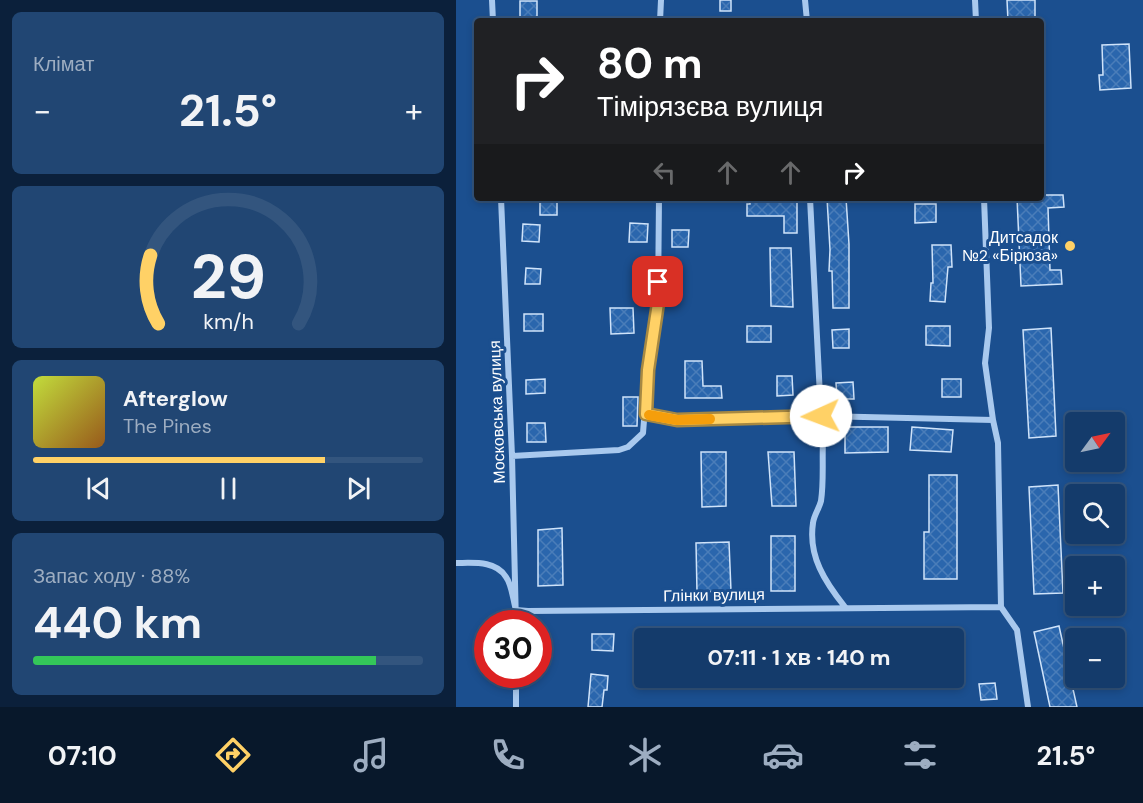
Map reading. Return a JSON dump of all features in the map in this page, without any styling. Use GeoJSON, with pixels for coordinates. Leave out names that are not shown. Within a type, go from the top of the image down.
{"type":"FeatureCollection","features":[{"type":"Feature","properties":{"kind":"street"},"geometry":{"type":"LineString","coordinates":[[492,0],[493,18]]}},
{"type":"Feature","properties":{"kind":"street"},"geometry":{"type":"LineString","coordinates":[[660,18],[661,0]]}},
{"type":"Feature","properties":{"kind":"street"},"geometry":{"type":"LineString","coordinates":[[805,0],[807,18]]}},
{"type":"Feature","properties":{"kind":"street"},"geometry":{"type":"LineString","coordinates":[[975,0],[976,18]]}},
{"type":"Feature","properties":{"kind":"street","name":"Московська вулиця"},"geometry":{"type":"LineString","coordinates":[[501,201],[516,610]]}},
{"type":"Feature","properties":{"kind":"street"},"geometry":{"type":"LineString","coordinates":[[512,456],[619,450],[628,447],[644,433],[648,370],[658,303],[659,201]]}},
{"type":"Feature","properties":{"kind":"street"},"geometry":{"type":"LineString","coordinates":[[810,201],[821,416]]}},
{"type":"Feature","properties":{"kind":"street"},"geometry":{"type":"LineString","coordinates":[[984,201],[989,328],[986,363],[998,443],[1001,607],[1017,630],[1028,707]]}},
{"type":"Feature","properties":{"kind":"street"},"geometry":{"type":"LineString","coordinates":[[646,414],[677,420],[821,416],[993,420]]}},
{"type":"Feature","properties":{"kind":"street"},"geometry":{"type":"LineString","coordinates":[[823,441],[821,501],[813,520],[812,538],[817,564],[826,584],[845,607]]}},
{"type":"Feature","properties":{"kind":"street"},"geometry":{"type":"LineString","coordinates":[[456,563],[479,563],[499,570],[506,577],[516,610]]}},
{"type":"Feature","properties":{"kind":"street","name":"Глінки вулиця"},"geometry":{"type":"LineString","coordinates":[[552,611],[1001,607]]}},
{"type":"Feature","properties":{"kind":"street"},"geometry":{"type":"LineString","coordinates":[[516,688],[516,707]]}},
{"type":"Feature","properties":{"kind":"building"},"geometry":{"type":"Polygon","coordinates":[[[720,0],[731,0],[731,11],[720,11],[720,0]]]}},
{"type":"Feature","properties":{"kind":"building"},"geometry":{"type":"Polygon","coordinates":[[[1007,0],[1035,0],[1035,18],[1008,18],[1007,0]]]}},
{"type":"Feature","properties":{"kind":"building"},"geometry":{"type":"Polygon","coordinates":[[[520,1],[537,1],[537,18],[520,18],[520,1]]]}},
{"type":"Feature","properties":{"kind":"building"},"geometry":{"type":"Polygon","coordinates":[[[1129,44],[1131,88],[1100,90],[1099,75],[1103,75],[1102,45],[1129,44]]]}},
{"type":"Feature","properties":{"kind":"building"},"geometry":{"type":"Polygon","coordinates":[[[1044,195],[1063,195],[1064,207],[1048,208],[1050,270],[1061,270],[1062,284],[1021,286],[1017,201],[1044,201],[1044,195]]]}},
{"type":"Feature","properties":{"kind":"building"},"geometry":{"type":"Polygon","coordinates":[[[540,201],[557,201],[557,215],[540,215],[540,201]]]}},
{"type":"Feature","properties":{"kind":"building"},"geometry":{"type":"Polygon","coordinates":[[[750,201],[797,201],[797,233],[784,233],[784,216],[747,216],[747,204],[750,204],[750,201]]]}},
{"type":"Feature","properties":{"kind":"building"},"geometry":{"type":"Polygon","coordinates":[[[827,201],[846,201],[849,308],[833,308],[832,271],[829,271],[827,201]]]}},
{"type":"Feature","properties":{"kind":"building"},"geometry":{"type":"Polygon","coordinates":[[[915,204],[936,204],[936,222],[915,223],[915,204]]]}},
{"type":"Feature","properties":{"kind":"building"},"geometry":{"type":"Polygon","coordinates":[[[630,223],[648,224],[647,242],[629,242],[630,223]]]}},
{"type":"Feature","properties":{"kind":"building"},"geometry":{"type":"Polygon","coordinates":[[[523,224],[540,225],[539,242],[522,241],[523,224]]]}},
{"type":"Feature","properties":{"kind":"building"},"geometry":{"type":"Polygon","coordinates":[[[672,230],[689,230],[688,247],[672,247],[672,230]]]}},
{"type":"Feature","properties":{"kind":"building"},"geometry":{"type":"Polygon","coordinates":[[[932,245],[951,245],[952,267],[948,267],[945,302],[930,301],[931,283],[933,283],[932,245]]]}},
{"type":"Feature","properties":{"kind":"building"},"geometry":{"type":"Polygon","coordinates":[[[770,248],[791,248],[793,307],[771,306],[770,248]]]}},
{"type":"Feature","properties":{"kind":"building"},"geometry":{"type":"Polygon","coordinates":[[[526,268],[541,269],[540,284],[525,284],[526,268]]]}},
{"type":"Feature","properties":{"kind":"building"},"geometry":{"type":"Polygon","coordinates":[[[610,308],[633,308],[634,333],[611,334],[610,308]]]}},
{"type":"Feature","properties":{"kind":"building"},"geometry":{"type":"Polygon","coordinates":[[[524,314],[543,314],[543,331],[524,331],[524,314]]]}},
{"type":"Feature","properties":{"kind":"building"},"geometry":{"type":"Polygon","coordinates":[[[747,326],[771,326],[771,342],[747,342],[747,326]]]}},
{"type":"Feature","properties":{"kind":"building"},"geometry":{"type":"Polygon","coordinates":[[[926,326],[950,326],[950,346],[926,345],[926,326]]]}},
{"type":"Feature","properties":{"kind":"building"},"geometry":{"type":"Polygon","coordinates":[[[1051,328],[1056,436],[1029,438],[1023,330],[1051,328]]]}},
{"type":"Feature","properties":{"kind":"building"},"geometry":{"type":"Polygon","coordinates":[[[849,329],[849,348],[833,348],[832,330],[849,329]]]}},
{"type":"Feature","properties":{"kind":"building"},"geometry":{"type":"Polygon","coordinates":[[[685,361],[702,361],[703,386],[721,386],[722,398],[685,398],[685,361]]]}},
{"type":"Feature","properties":{"kind":"building"},"geometry":{"type":"Polygon","coordinates":[[[777,376],[792,376],[793,395],[777,396],[777,376]]]}},
{"type":"Feature","properties":{"kind":"building"},"geometry":{"type":"Polygon","coordinates":[[[545,379],[545,393],[526,394],[526,380],[545,379]]]}},
{"type":"Feature","properties":{"kind":"building"},"geometry":{"type":"Polygon","coordinates":[[[942,379],[961,379],[961,397],[942,397],[942,379]]]}},
{"type":"Feature","properties":{"kind":"building"},"geometry":{"type":"Polygon","coordinates":[[[853,382],[854,399],[837,399],[836,383],[853,382]]]}},
{"type":"Feature","properties":{"kind":"building"},"geometry":{"type":"Polygon","coordinates":[[[623,397],[638,397],[637,426],[623,426],[623,397]]]}},
{"type":"Feature","properties":{"kind":"building"},"geometry":{"type":"Polygon","coordinates":[[[527,423],[545,423],[546,442],[527,442],[527,423]]]}},
{"type":"Feature","properties":{"kind":"building"},"geometry":{"type":"Polygon","coordinates":[[[845,427],[888,427],[888,452],[845,453],[845,427]]]}},
{"type":"Feature","properties":{"kind":"building"},"geometry":{"type":"Polygon","coordinates":[[[912,427],[953,430],[951,452],[910,450],[912,427]]]}},
{"type":"Feature","properties":{"kind":"building"},"geometry":{"type":"Polygon","coordinates":[[[701,452],[726,452],[726,506],[702,507],[701,452]]]}},
{"type":"Feature","properties":{"kind":"building"},"geometry":{"type":"Polygon","coordinates":[[[768,452],[794,452],[796,506],[772,506],[768,452]]]}},
{"type":"Feature","properties":{"kind":"building"},"geometry":{"type":"Polygon","coordinates":[[[929,475],[957,475],[957,579],[924,579],[924,532],[929,532],[929,475]]]}},
{"type":"Feature","properties":{"kind":"building"},"geometry":{"type":"Polygon","coordinates":[[[1058,485],[1063,593],[1034,594],[1029,487],[1058,485]]]}},
{"type":"Feature","properties":{"kind":"building"},"geometry":{"type":"Polygon","coordinates":[[[562,528],[563,585],[538,586],[538,530],[562,528]]]}},
{"type":"Feature","properties":{"kind":"building"},"geometry":{"type":"Polygon","coordinates":[[[771,536],[795,536],[795,591],[771,591],[771,536]]]}},
{"type":"Feature","properties":{"kind":"building"},"geometry":{"type":"Polygon","coordinates":[[[729,542],[731,591],[697,592],[696,543],[729,542]]]}},
{"type":"Feature","properties":{"kind":"building"},"geometry":{"type":"Polygon","coordinates":[[[1059,626],[1065,653],[1065,688],[1073,688],[1077,707],[1050,707],[1034,632],[1059,626]]]}},
{"type":"Feature","properties":{"kind":"building"},"geometry":{"type":"Polygon","coordinates":[[[592,634],[614,634],[613,651],[592,650],[592,634]]]}},
{"type":"Feature","properties":{"kind":"building"},"geometry":{"type":"Polygon","coordinates":[[[591,674],[608,676],[602,707],[588,707],[591,674]]]}},
{"type":"Feature","properties":{"kind":"building"},"geometry":{"type":"Polygon","coordinates":[[[995,683],[997,699],[981,700],[979,684],[995,683]]]}},
{"type":"Feature","properties":{"kind":"slow traffic"},"geometry":{"type":"LineString","coordinates":[[649,415],[677,420],[710,419]]}},
{"type":"Feature","properties":{"kind":"place","name":"Дитсадок №2 «Бірюза»"},"geometry":{"type":"Point","coordinates":[1070,246]}},
{"type":"Feature","properties":{"kind":"route"},"geometry":{"type":"LineString","coordinates":[[658,282],[658,303],[648,370],[646,414],[677,420],[821,416]]}}]}
